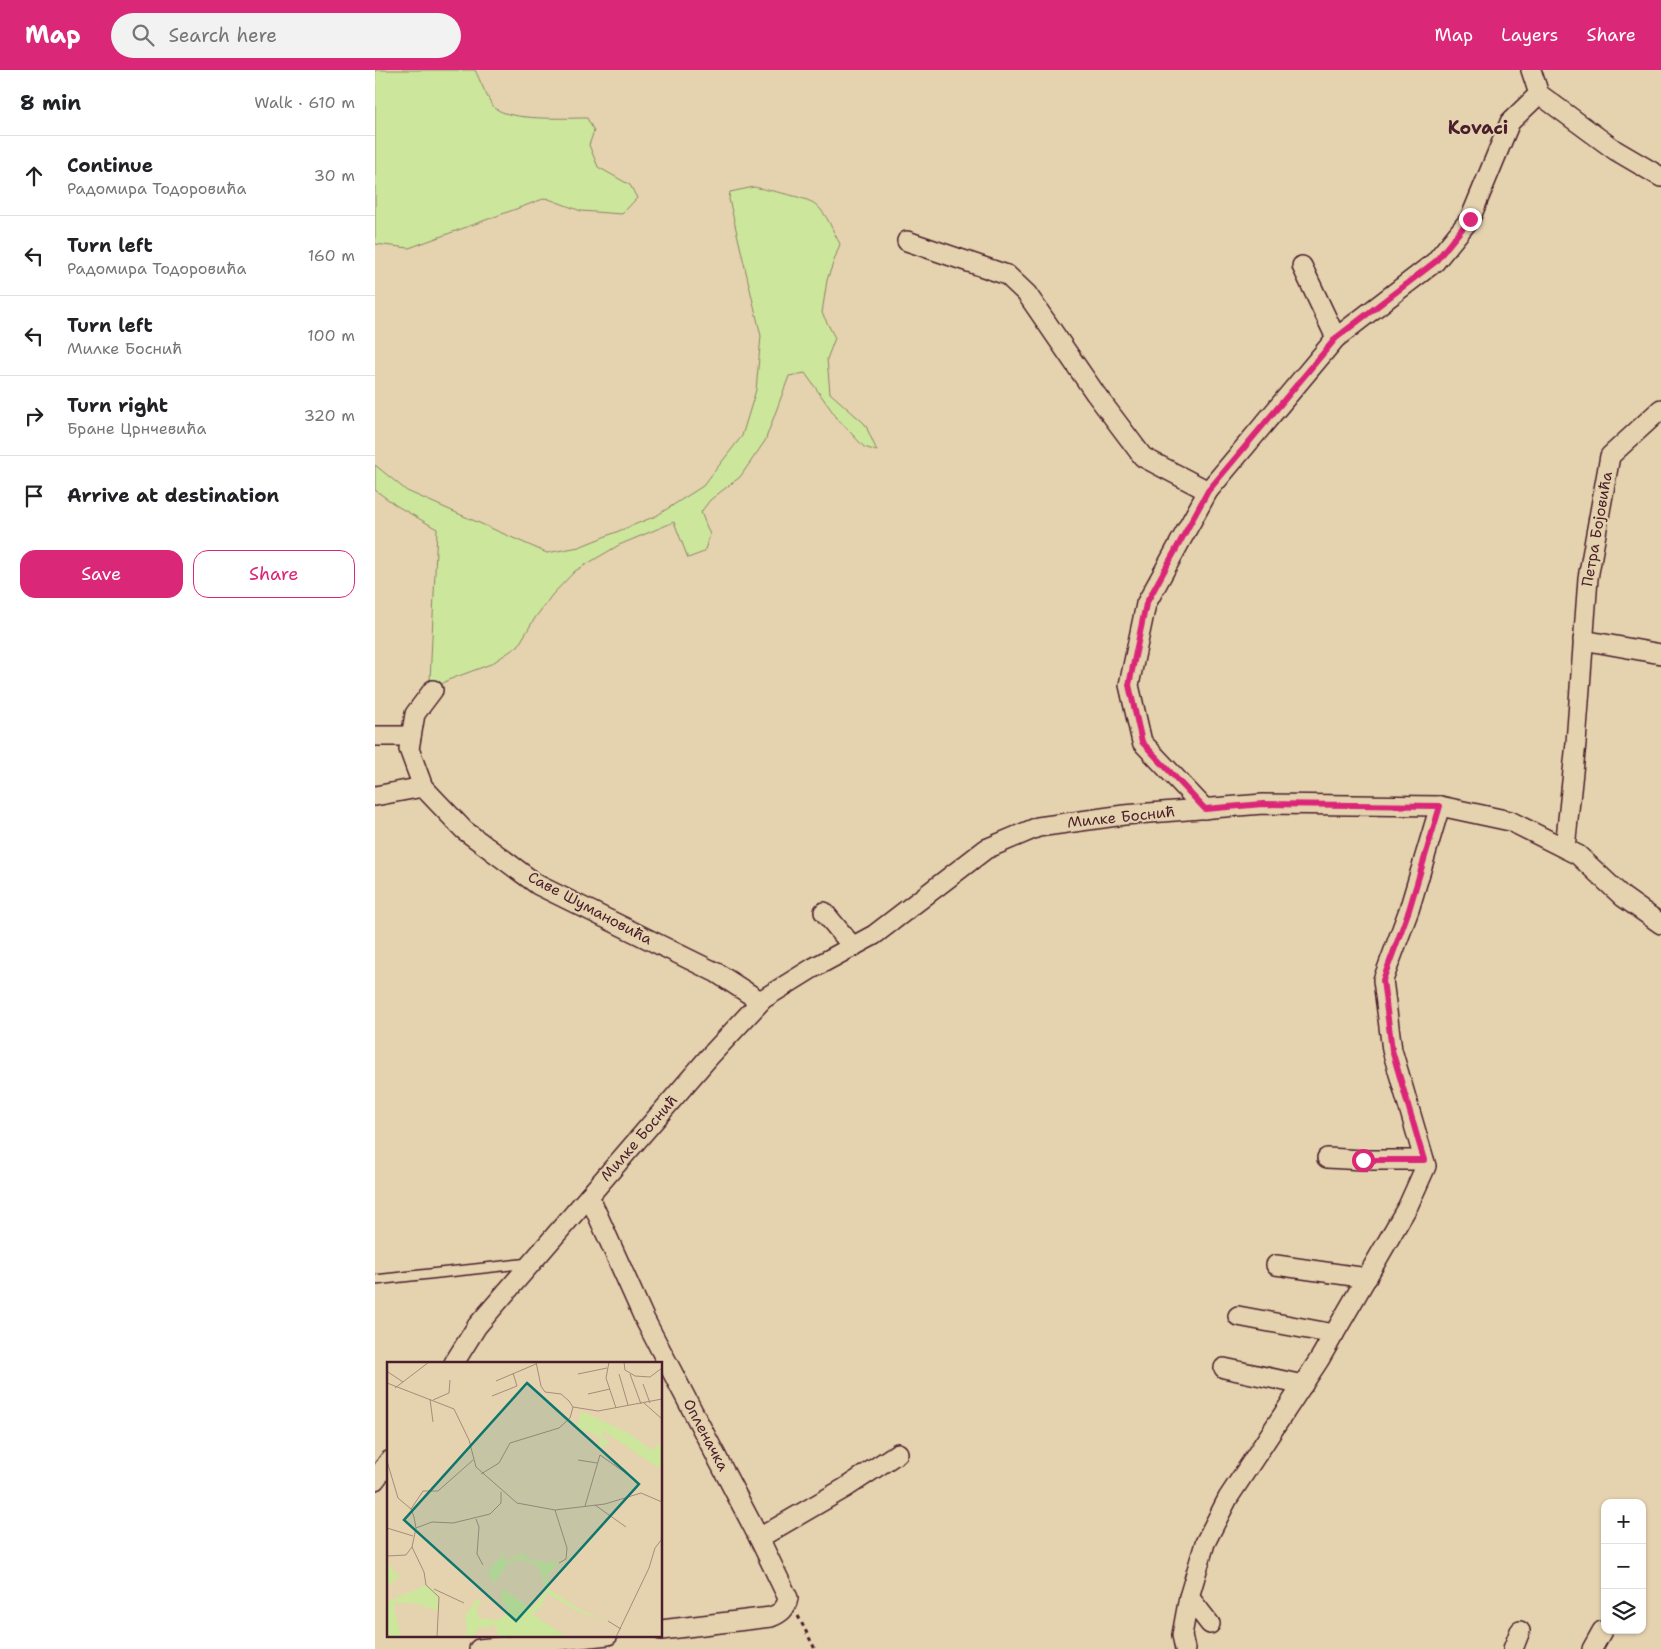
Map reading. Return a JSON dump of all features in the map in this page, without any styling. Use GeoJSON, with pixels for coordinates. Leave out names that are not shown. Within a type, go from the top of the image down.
{"type":"FeatureCollection","features":[{"type":"Feature","properties":{"kind":"street"},"geometry":{"type":"LineString","coordinates":[[1531,70],[1539,94],[1615,150],[1661,177]]}},
{"type":"Feature","properties":{"kind":"street"},"geometry":{"type":"LineString","coordinates":[[1205,809],[1142,742],[1129,685],[1146,604],[1208,491],[1336,338],[1435,262],[1470,219],[1509,122],[1539,94]]}},
{"type":"Feature","properties":{"kind":"street"},"geometry":{"type":"LineString","coordinates":[[907,241],[1007,275],[1027,294],[1095,393],[1143,457],[1208,491]]}},
{"type":"Feature","properties":{"kind":"street"},"geometry":{"type":"LineString","coordinates":[[1302,266],[1336,338]]}},
{"type":"Feature","properties":{"kind":"street","name":"Петра Бојовића"},"geometry":{"type":"LineString","coordinates":[[1565,848],[1576,743],[1588,578],[1610,456],[1661,410]]}},
{"type":"Feature","properties":{"kind":"street"},"geometry":{"type":"LineString","coordinates":[[1583,640],[1661,654]]}},
{"type":"Feature","properties":{"kind":"street","name":"Саве Шумановића"},"geometry":{"type":"LineString","coordinates":[[433,690],[415,714],[409,749],[423,787],[464,830],[538,885],[717,973],[760,1002]]}},
{"type":"Feature","properties":{"kind":"street"},"geometry":{"type":"LineString","coordinates":[[375,736],[411,736]]}},
{"type":"Feature","properties":{"kind":"street"},"geometry":{"type":"LineString","coordinates":[[375,796],[423,787]]}},
{"type":"Feature","properties":{"kind":"street","name":"Милке Боснић"},"geometry":{"type":"LineString","coordinates":[[455,1362],[477,1326],[531,1262],[709,1057],[760,1002],[813,968],[874,935],[986,849],[1038,827],[1124,815],[1263,804],[1440,806],[1510,821],[1565,848],[1578,855],[1623,897],[1661,924]]}},
{"type":"Feature","properties":{"kind":"street"},"geometry":{"type":"LineString","coordinates":[[1185,1649],[1182,1635],[1189,1597],[1205,1543],[1227,1499],[1303,1385],[1367,1278],[1408,1206],[1426,1166],[1392,1050],[1383,980],[1409,910],[1440,806]]}},
{"type":"Feature","properties":{"kind":"street"},"geometry":{"type":"LineString","coordinates":[[824,912],[853,946]]}},
{"type":"Feature","properties":{"kind":"street"},"geometry":{"type":"LineString","coordinates":[[1327,1158],[1424,1160]]}},
{"type":"Feature","properties":{"kind":"street","name":"Опленачка"},"geometry":{"type":"LineString","coordinates":[[589,1196],[644,1318],[759,1538],[788,1598]]}},
{"type":"Feature","properties":{"kind":"street"},"geometry":{"type":"LineString","coordinates":[[1275,1265],[1367,1278]]}},
{"type":"Feature","properties":{"kind":"street"},"geometry":{"type":"LineString","coordinates":[[1238,1316],[1334,1334]]}},
{"type":"Feature","properties":{"kind":"street"},"geometry":{"type":"LineString","coordinates":[[1224,1368],[1303,1385]]}},
{"type":"Feature","properties":{"kind":"street"},"geometry":{"type":"LineString","coordinates":[[759,1538],[845,1488],[898,1453]]}},
{"type":"Feature","properties":{"kind":"street"},"geometry":{"type":"LineString","coordinates":[[375,1480],[387,1464]]}},
{"type":"Feature","properties":{"kind":"street"},"geometry":{"type":"LineString","coordinates":[[1189,1597],[1211,1624]]}},
{"type":"Feature","properties":{"kind":"street"},"geometry":{"type":"LineString","coordinates":[[663,1630],[771,1617],[781,1613],[788,1598]]}},
{"type":"Feature","properties":{"kind":"street"},"geometry":{"type":"LineString","coordinates":[[1513,1649],[1520,1631]]}},
{"type":"Feature","properties":{"kind":"street"},"geometry":{"type":"LineString","coordinates":[[1593,1649],[1601,1633]]}},
{"type":"Feature","properties":{"kind":"street"},"geometry":{"type":"LineString","coordinates":[[479,1649],[599,1636]]}},
{"type":"Feature","properties":{"kind":"lane"},"geometry":{"type":"LineString","coordinates":[[375,1280],[531,1262]]}},
{"type":"Feature","properties":{"kind":"path"},"geometry":{"type":"LineString","coordinates":[[788,1598],[815,1649]]}},
{"type":"Feature","properties":{"kind":"green space"},"geometry":{"type":"Polygon","coordinates":[[[375,70],[475,70],[487,96],[495,108],[502,112],[539,118],[587,118],[594,131],[589,145],[598,167],[630,185],[637,198],[622,214],[581,211],[546,198],[409,248],[375,244],[375,70]]]}},
{"type":"Feature","properties":{"kind":"green space"},"geometry":{"type":"Polygon","coordinates":[[[754,187],[795,196],[815,204],[826,217],[840,244],[827,280],[822,313],[835,338],[827,359],[830,393],[865,424],[877,451],[864,447],[837,418],[805,373],[789,376],[765,441],[740,477],[710,500],[701,512],[710,535],[704,552],[688,558],[674,522],[619,545],[575,571],[552,595],[518,646],[491,664],[448,680],[433,690],[430,681],[437,529],[397,506],[375,490],[375,465],[407,491],[547,553],[579,547],[656,516],[703,486],[742,436],[756,390],[761,336],[729,199],[730,192],[754,187]]]}},
{"type":"Feature","properties":{"kind":"district","name":"Kovaci"},"geometry":{"type":"Point","coordinates":[1478,128]}},
{"type":"Feature","properties":{"kind":"route"},"geometry":{"type":"LineString","coordinates":[[1363,1160],[1424,1160],[1392,1050],[1383,980],[1409,910],[1440,806],[1263,804],[1205,809],[1142,742],[1129,685],[1146,604],[1208,491],[1336,338],[1435,262],[1470,219]]}}]}
